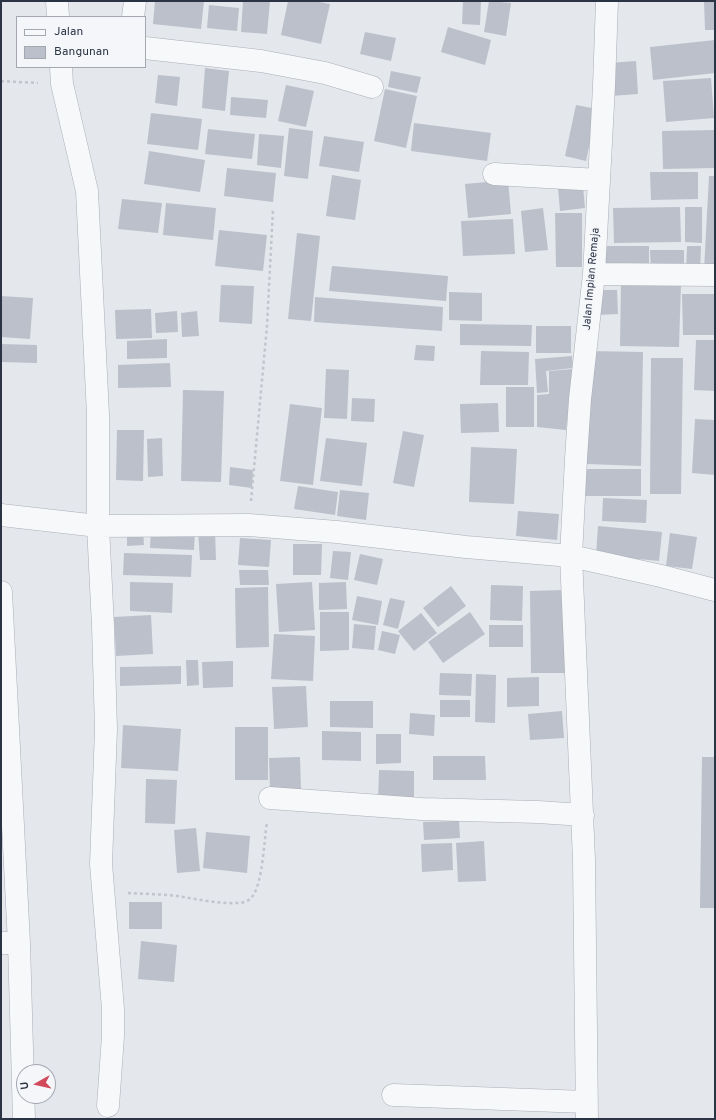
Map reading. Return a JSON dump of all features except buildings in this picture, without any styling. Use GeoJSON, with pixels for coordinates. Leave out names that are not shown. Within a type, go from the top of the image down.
{"type":"FeatureCollection","features":[{"type":"Feature","properties":{"kind":"street"},"geometry":{"type":"LineString","coordinates":[[57,1],[58,16]]}},
{"type":"Feature","properties":{"kind":"street"},"geometry":{"type":"LineString","coordinates":[[133,16],[135,1]]}},
{"type":"Feature","properties":{"kind":"street","name":"Jalan Impian Remaja"},"geometry":{"type":"LineString","coordinates":[[586,1110],[583,815],[571,556],[580,399],[594,274],[607,1]]}},
{"type":"Feature","properties":{"kind":"street"},"geometry":{"type":"LineString","coordinates":[[146,48],[262,61],[325,73],[372,87]]}},
{"type":"Feature","properties":{"kind":"street"},"geometry":{"type":"LineString","coordinates":[[62,76],[87,191],[98,415],[98,526],[106,729],[101,838],[102,892],[113,1009],[113,1036],[108,1106]]}},
{"type":"Feature","properties":{"kind":"street"},"geometry":{"type":"LineString","coordinates":[[494,174],[599,180]]}},
{"type":"Feature","properties":{"kind":"street"},"geometry":{"type":"LineString","coordinates":[[594,274],[715,275]]}},
{"type":"Feature","properties":{"kind":"street"},"geometry":{"type":"LineString","coordinates":[[1,515],[98,526],[249,525],[337,532],[466,547],[571,556],[715,590]]}},
{"type":"Feature","properties":{"kind":"street"},"geometry":{"type":"LineString","coordinates":[[1,592],[10,943],[24,1119]]}},
{"type":"Feature","properties":{"kind":"street"},"geometry":{"type":"LineString","coordinates":[[270,798],[422,809],[538,812],[583,815]]}},
{"type":"Feature","properties":{"kind":"street"},"geometry":{"type":"LineString","coordinates":[[393,1095],[586,1110]]}},
{"type":"Feature","properties":{"kind":"path"},"geometry":{"type":"LineString","coordinates":[[1,81],[62,76]]}},
{"type":"Feature","properties":{"kind":"path"},"geometry":{"type":"LineString","coordinates":[[249,525],[267,326],[273,209]]}},
{"type":"Feature","properties":{"kind":"path"},"geometry":{"type":"LineString","coordinates":[[102,892],[174,896],[230,903],[247,901],[252,897],[260,874],[270,798]]}}]}
